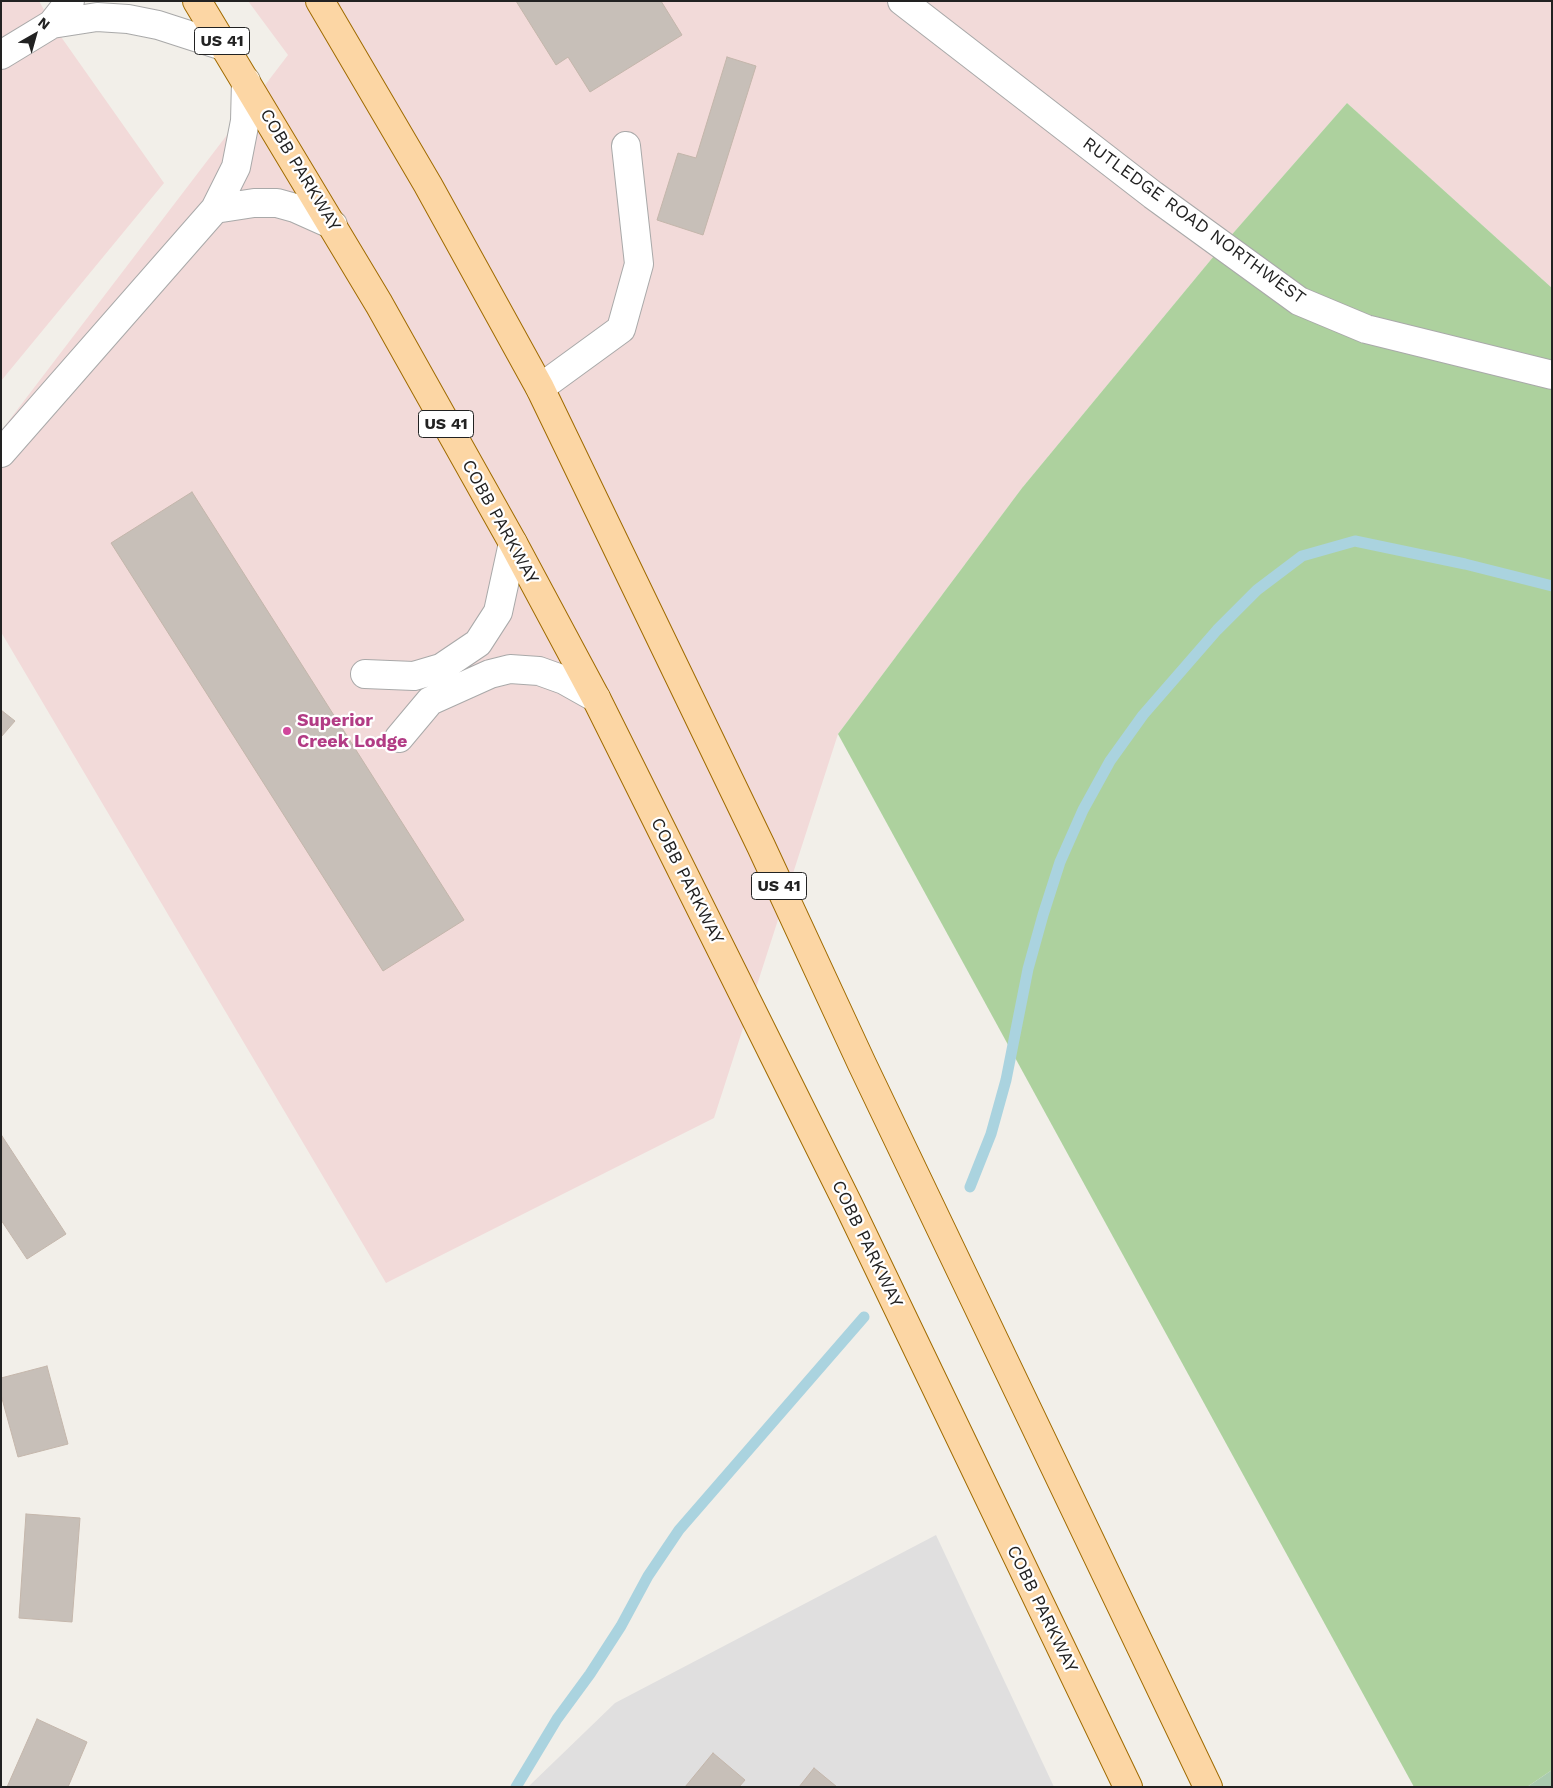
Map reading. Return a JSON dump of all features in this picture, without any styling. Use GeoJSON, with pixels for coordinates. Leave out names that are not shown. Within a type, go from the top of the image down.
{"type":"FeatureCollection","features":[{"type":"Feature","properties":{"kind":"main road","name":"COBB PARKWAY"},"geometry":{"type":"LineString","coordinates":[[197,1],[333,226],[513,543],[596,698],[848,1204],[1128,1787]]}},
{"type":"Feature","properties":{"kind":"main road","name":"US 41"},"geometry":{"type":"LineString","coordinates":[[320,1],[428,185],[540,388],[761,846],[862,1064],[1208,1787]]}},
{"type":"Feature","properties":{"kind":"street"},"geometry":{"type":"LineString","coordinates":[[1,55],[52,24],[70,1]]}},
{"type":"Feature","properties":{"kind":"street","name":"RUTLEDGE ROAD NORTHWEST"},"geometry":{"type":"LineString","coordinates":[[902,1],[1153,196],[1299,301],[1366,329],[1552,375]]}},
{"type":"Feature","properties":{"kind":"street"},"geometry":{"type":"LineString","coordinates":[[52,24],[97,17],[128,18],[158,25],[226,47]]}},
{"type":"Feature","properties":{"kind":"street"},"geometry":{"type":"LineString","coordinates":[[1,453],[216,209],[228,187],[238,159],[245,121],[246,81]]}},
{"type":"Feature","properties":{"kind":"street"},"geometry":{"type":"LineString","coordinates":[[540,388],[621,329],[639,264],[626,146]]}},
{"type":"Feature","properties":{"kind":"street"},"geometry":{"type":"LineString","coordinates":[[216,209],[254,203],[276,203],[295,208],[333,226]]}},
{"type":"Feature","properties":{"kind":"street"},"geometry":{"type":"LineString","coordinates":[[365,674],[414,676],[441,668],[478,643],[498,612],[513,543]]}},
{"type":"Feature","properties":{"kind":"street"},"geometry":{"type":"LineString","coordinates":[[399,738],[430,701],[490,674],[510,669],[539,671],[564,680],[596,698]]}},
{"type":"Feature","properties":{"kind":"shaded area"},"geometry":{"type":"Polygon","coordinates":[[[1,1],[39,1],[52,24],[164,183],[1,381],[1,1]]]}},
{"type":"Feature","properties":{"kind":"shaded area"},"geometry":{"type":"Polygon","coordinates":[[[248,1],[1552,1],[1552,288],[1347,103],[1228,239],[1022,488],[838,734],[714,1118],[386,1283],[1,632],[1,431],[288,55],[248,1]]]}},
{"type":"Feature","properties":{"kind":"shaded area"},"geometry":{"type":"Polygon","coordinates":[[[936,1535],[1054,1787],[528,1787],[615,1703],[936,1535]]]}},
{"type":"Feature","properties":{"kind":"green space"},"geometry":{"type":"Polygon","coordinates":[[[1347,103],[1552,288],[1552,1770],[1527,1787],[1414,1787],[838,734],[1022,488],[1228,239],[1347,103]]]}},
{"type":"Feature","properties":{"kind":"green space"},"geometry":{"type":"Polygon","coordinates":[[[1552,1770],[1552,1787],[1527,1787],[1552,1770]]]}},
{"type":"Feature","properties":{"kind":"building"},"geometry":{"type":"Polygon","coordinates":[[[516,1],[661,1],[682,35],[590,92],[568,57],[556,65],[516,1]]]}},
{"type":"Feature","properties":{"kind":"building"},"geometry":{"type":"Polygon","coordinates":[[[727,57],[756,66],[703,235],[657,220],[678,153],[696,158],[727,57]]]}},
{"type":"Feature","properties":{"kind":"building","name":"Superior Creek Lodge"},"geometry":{"type":"Polygon","coordinates":[[[192,492],[464,920],[383,971],[111,543],[192,492]]]}},
{"type":"Feature","properties":{"kind":"building"},"geometry":{"type":"Polygon","coordinates":[[[1,710],[15,721],[1,737],[1,710]]]}},
{"type":"Feature","properties":{"kind":"building"},"geometry":{"type":"Polygon","coordinates":[[[2,1136],[66,1234],[27,1259],[1,1220],[2,1136]]]}},
{"type":"Feature","properties":{"kind":"building"},"geometry":{"type":"Polygon","coordinates":[[[47,1366],[68,1444],[18,1457],[1,1395],[1,1378],[47,1366]]]}},
{"type":"Feature","properties":{"kind":"building"},"geometry":{"type":"Polygon","coordinates":[[[26,1514],[80,1518],[72,1622],[19,1618],[26,1514]]]}},
{"type":"Feature","properties":{"kind":"building"},"geometry":{"type":"Polygon","coordinates":[[[37,1719],[87,1742],[68,1787],[7,1787],[37,1719]]]}},
{"type":"Feature","properties":{"kind":"building"},"geometry":{"type":"Polygon","coordinates":[[[713,1753],[745,1780],[739,1787],[685,1787],[713,1753]]]}},
{"type":"Feature","properties":{"kind":"building"},"geometry":{"type":"Polygon","coordinates":[[[814,1768],[837,1787],[799,1787],[814,1768]]]}},
{"type":"Feature","properties":{"kind":"waterway"},"geometry":{"type":"LineString","coordinates":[[970,1187],[991,1134],[1006,1080],[1028,969],[1043,915],[1060,862],[1083,810],[1110,761],[1143,715],[1217,630],[1257,590],[1302,556],[1355,541],[1465,564],[1552,586]]}},
{"type":"Feature","properties":{"kind":"waterway"},"geometry":{"type":"LineString","coordinates":[[516,1787],[557,1719],[590,1674],[621,1626],[648,1576],[679,1530],[864,1317]]}},
{"type":"Feature","properties":{"kind":"place","name":"Superior Creek Lodge"},"geometry":{"type":"Point","coordinates":[287,731]}}]}
